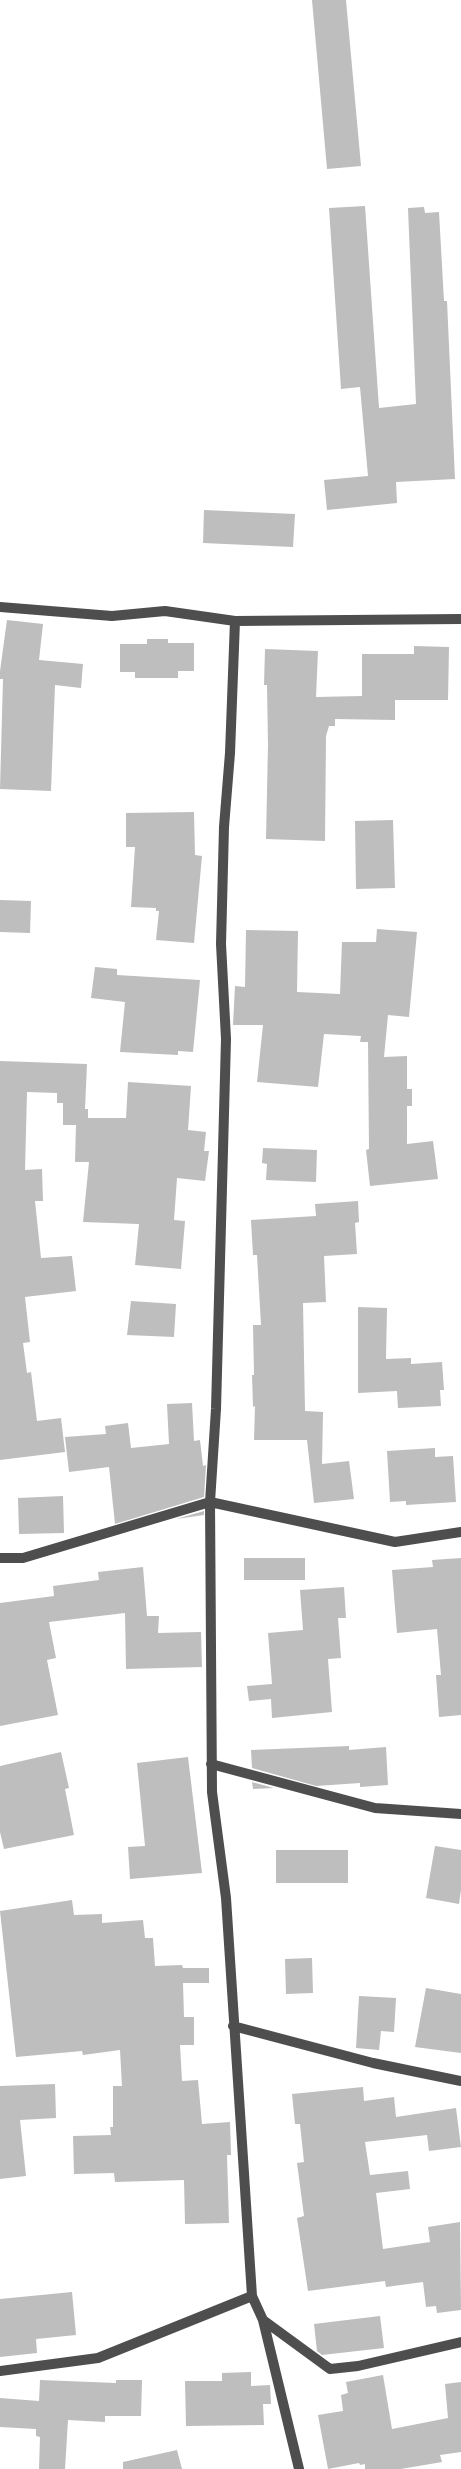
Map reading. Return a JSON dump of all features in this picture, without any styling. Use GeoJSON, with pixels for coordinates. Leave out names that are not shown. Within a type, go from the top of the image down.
{"type":"FeatureCollection","features":[{"type":"Feature","properties":{"kind":"street"},"geometry":{"type":"LineString","coordinates":[[0,607],[112,616],[165,611],[235,621],[461,619]]}},
{"type":"Feature","properties":{"kind":"street"},"geometry":{"type":"LineString","coordinates":[[235,621],[230,753],[224,827],[222,944],[226,1039],[216,1409],[210,1502],[211,1764],[212,1792],[226,1898],[233,2026],[252,2296],[262,2320],[299,2469]]}},
{"type":"Feature","properties":{"kind":"street"},"geometry":{"type":"LineString","coordinates":[[0,1558],[23,1558],[210,1502],[395,1542],[461,1532]]}},
{"type":"Feature","properties":{"kind":"street"},"geometry":{"type":"LineString","coordinates":[[211,1764],[375,1808],[461,1814]]}},
{"type":"Feature","properties":{"kind":"street"},"geometry":{"type":"LineString","coordinates":[[233,2026],[373,2063],[461,2081]]}},
{"type":"Feature","properties":{"kind":"street"},"geometry":{"type":"LineString","coordinates":[[0,2371],[98,2358],[252,2296]]}},
{"type":"Feature","properties":{"kind":"street"},"geometry":{"type":"LineString","coordinates":[[262,2320],[330,2369],[358,2366],[461,2342]]}},
{"type":"Feature","properties":{"kind":"building"},"geometry":{"type":"Polygon","coordinates":[[[312,0],[346,0],[361,166],[327,169],[312,0]]]}},
{"type":"Feature","properties":{"kind":"building"},"geometry":{"type":"Polygon","coordinates":[[[365,206],[379,408],[416,404],[408,208],[424,207],[425,213],[439,212],[444,301],[447,301],[455,479],[396,482],[397,503],[327,510],[324,480],[368,476],[360,387],[341,389],[329,208],[365,206]]]}},
{"type":"Feature","properties":{"kind":"building"},"geometry":{"type":"Polygon","coordinates":[[[204,510],[295,514],[293,547],[203,543],[204,510]]]}},
{"type":"Feature","properties":{"kind":"building"},"geometry":{"type":"Polygon","coordinates":[[[7,620],[43,624],[39,660],[83,664],[81,688],[55,685],[51,791],[0,789],[3,679],[0,679],[0,671],[7,620]]]}},
{"type":"Feature","properties":{"kind":"building"},"geometry":{"type":"Polygon","coordinates":[[[147,639],[168,639],[168,643],[194,643],[194,671],[178,671],[178,678],[135,678],[135,672],[120,672],[120,644],[147,644],[147,639]]]}},
{"type":"Feature","properties":{"kind":"building"},"geometry":{"type":"Polygon","coordinates":[[[414,646],[449,647],[448,700],[395,700],[395,720],[335,719],[335,726],[329,726],[326,736],[325,841],[266,839],[268,745],[267,685],[264,685],[265,649],[318,651],[316,697],[362,696],[362,654],[414,654],[414,646]]]}},
{"type":"Feature","properties":{"kind":"building"},"geometry":{"type":"Polygon","coordinates":[[[194,812],[195,855],[202,856],[194,943],[156,940],[159,911],[156,911],[156,908],[131,907],[135,847],[126,847],[126,813],[194,812]]]}},
{"type":"Feature","properties":{"kind":"building"},"geometry":{"type":"Polygon","coordinates":[[[393,820],[395,888],[356,889],[355,821],[393,820]]]}},
{"type":"Feature","properties":{"kind":"building"},"geometry":{"type":"Polygon","coordinates":[[[0,900],[31,901],[30,933],[0,932],[0,900]]]}},
{"type":"Feature","properties":{"kind":"building"},"geometry":{"type":"Polygon","coordinates":[[[377,929],[417,932],[409,1017],[388,1015],[384,1057],[407,1056],[407,1089],[412,1089],[412,1106],[407,1106],[407,1144],[433,1141],[438,1179],[370,1186],[366,1150],[369,1149],[368,1042],[360,1042],[361,1036],[324,1034],[318,1087],[257,1082],[263,1025],[233,1025],[235,986],[245,987],[246,930],[298,931],[297,992],[340,994],[342,942],[376,942],[377,929]]]}},
{"type":"Feature","properties":{"kind":"building"},"geometry":{"type":"Polygon","coordinates":[[[95,967],[117,969],[117,975],[200,980],[193,1052],[178,1051],[178,1055],[120,1052],[125,1002],[91,998],[95,967]]]}},
{"type":"Feature","properties":{"kind":"building"},"geometry":{"type":"Polygon","coordinates":[[[0,1061],[87,1064],[85,1109],[88,1109],[88,1118],[126,1118],[128,1082],[191,1086],[188,1130],[206,1132],[204,1151],[209,1151],[205,1181],[177,1178],[174,1220],[185,1221],[181,1269],[135,1265],[139,1224],[83,1222],[89,1162],[75,1162],[76,1125],[63,1125],[63,1103],[57,1103],[57,1093],[27,1092],[25,1170],[42,1169],[43,1201],[35,1201],[41,1258],[72,1256],[76,1291],[25,1297],[30,1342],[23,1343],[27,1373],[31,1372],[37,1421],[61,1418],[65,1452],[0,1460],[0,1061]]]}},
{"type":"Feature","properties":{"kind":"building"},"geometry":{"type":"Polygon","coordinates":[[[263,1148],[317,1150],[316,1182],[266,1180],[267,1164],[262,1163],[263,1148]]]}},
{"type":"Feature","properties":{"kind":"building"},"geometry":{"type":"Polygon","coordinates":[[[358,1201],[359,1222],[355,1223],[357,1254],[324,1256],[326,1302],[303,1303],[305,1411],[323,1412],[322,1464],[349,1461],[354,1499],[314,1503],[307,1440],[254,1440],[255,1406],[253,1407],[252,1375],[254,1375],[253,1325],[261,1325],[257,1255],[253,1255],[251,1220],[316,1216],[315,1204],[358,1201]]]}},
{"type":"Feature","properties":{"kind":"building"},"geometry":{"type":"Polygon","coordinates":[[[131,1301],[176,1304],[174,1337],[127,1335],[131,1301]]]}},
{"type":"Feature","properties":{"kind":"building"},"geometry":{"type":"Polygon","coordinates":[[[358,1307],[387,1308],[386,1359],[411,1358],[411,1364],[442,1362],[444,1390],[440,1390],[441,1406],[398,1408],[397,1391],[358,1393],[358,1307]]]}},
{"type":"Feature","properties":{"kind":"building"},"geometry":{"type":"Polygon","coordinates":[[[192,1403],[194,1441],[200,1440],[203,1466],[206,1465],[204,1497],[115,1524],[109,1467],[69,1472],[65,1437],[106,1434],[105,1426],[128,1423],[131,1448],[169,1444],[167,1404],[192,1403]]]}},
{"type":"Feature","properties":{"kind":"building"},"geometry":{"type":"Polygon","coordinates":[[[435,1448],[435,1457],[453,1456],[456,1502],[406,1505],[406,1501],[390,1502],[387,1451],[435,1448]]]}},
{"type":"Feature","properties":{"kind":"building"},"geometry":{"type":"Polygon","coordinates":[[[63,1496],[64,1533],[19,1534],[18,1498],[63,1496]]]}},
{"type":"Feature","properties":{"kind":"building"},"geometry":{"type":"Polygon","coordinates":[[[204,1511],[204,1515],[176,1519],[204,1511]]]}},
{"type":"Feature","properties":{"kind":"building"},"geometry":{"type":"Polygon","coordinates":[[[244,1558],[305,1558],[305,1580],[244,1580],[244,1558]]]}},
{"type":"Feature","properties":{"kind":"building"},"geometry":{"type":"Polygon","coordinates":[[[461,1558],[461,1715],[439,1717],[436,1675],[441,1675],[437,1629],[397,1633],[392,1570],[433,1567],[432,1560],[461,1558]]]}},
{"type":"Feature","properties":{"kind":"building"},"geometry":{"type":"Polygon","coordinates":[[[143,1567],[147,1616],[159,1616],[158,1633],[201,1632],[202,1667],[126,1669],[125,1613],[49,1622],[56,1658],[47,1660],[58,1715],[0,1726],[0,1603],[54,1596],[53,1586],[99,1580],[98,1572],[143,1567]]]}},
{"type":"Feature","properties":{"kind":"building"},"geometry":{"type":"Polygon","coordinates":[[[344,1587],[346,1618],[338,1618],[341,1658],[328,1659],[332,1712],[272,1718],[271,1699],[249,1701],[247,1686],[272,1684],[268,1633],[303,1630],[300,1590],[344,1587]]]}},
{"type":"Feature","properties":{"kind":"building"},"geometry":{"type":"Polygon","coordinates":[[[349,1746],[349,1750],[386,1747],[388,1785],[360,1787],[360,1783],[316,1786],[252,1768],[251,1750],[349,1746]]]}},
{"type":"Feature","properties":{"kind":"building"},"geometry":{"type":"Polygon","coordinates":[[[61,1752],[69,1788],[65,1789],[74,1835],[4,1849],[0,1832],[0,1766],[61,1752]]]}},
{"type":"Feature","properties":{"kind":"building"},"geometry":{"type":"Polygon","coordinates":[[[188,1757],[202,1873],[130,1879],[128,1847],[145,1846],[137,1763],[188,1757]]]}},
{"type":"Feature","properties":{"kind":"building"},"geometry":{"type":"Polygon","coordinates":[[[252,1782],[274,1788],[253,1789],[252,1782]]]}},
{"type":"Feature","properties":{"kind":"building"},"geometry":{"type":"Polygon","coordinates":[[[435,1846],[461,1850],[461,1890],[459,1904],[426,1898],[435,1846]]]}},
{"type":"Feature","properties":{"kind":"building"},"geometry":{"type":"Polygon","coordinates":[[[276,1850],[348,1850],[348,1883],[276,1883],[276,1850]]]}},
{"type":"Feature","properties":{"kind":"building"},"geometry":{"type":"Polygon","coordinates":[[[72,1900],[74,1915],[102,1914],[102,1923],[143,1920],[145,1938],[153,1938],[155,1966],[182,1965],[183,1968],[209,1968],[209,1983],[183,1983],[184,2017],[194,2017],[194,2045],[180,2045],[182,2081],[198,2080],[202,2124],[230,2122],[231,2155],[227,2155],[229,2223],[185,2224],[184,2180],[115,2182],[114,2173],[74,2174],[73,2136],[111,2135],[110,2127],[113,2127],[113,2086],[122,2086],[120,2050],[83,2055],[82,2051],[16,2057],[0,1911],[72,1900]]]}},
{"type":"Feature","properties":{"kind":"building"},"geometry":{"type":"Polygon","coordinates":[[[312,1958],[313,1993],[286,1994],[285,1959],[312,1958]]]}},
{"type":"Feature","properties":{"kind":"building"},"geometry":{"type":"Polygon","coordinates":[[[426,1988],[461,1994],[461,2053],[415,2047],[426,1988]]]}},
{"type":"Feature","properties":{"kind":"building"},"geometry":{"type":"Polygon","coordinates":[[[359,1996],[396,1998],[394,2032],[381,2031],[379,2050],[356,2048],[359,1996]]]}},
{"type":"Feature","properties":{"kind":"building"},"geometry":{"type":"Polygon","coordinates":[[[55,2084],[56,2118],[20,2120],[26,2176],[0,2179],[0,2086],[55,2084]]]}},
{"type":"Feature","properties":{"kind":"building"},"geometry":{"type":"Polygon","coordinates":[[[363,2087],[364,2101],[394,2097],[396,2117],[456,2108],[461,2147],[429,2151],[427,2135],[365,2142],[370,2175],[408,2171],[410,2189],[376,2193],[383,2249],[430,2242],[428,2227],[460,2222],[461,2310],[437,2313],[436,2306],[426,2307],[423,2282],[386,2287],[385,2281],[308,2291],[297,2218],[304,2216],[297,2163],[304,2162],[300,2124],[295,2124],[292,2094],[363,2087]]]}},
{"type":"Feature","properties":{"kind":"building"},"geometry":{"type":"Polygon","coordinates":[[[72,2292],[76,2335],[36,2339],[37,2353],[0,2357],[0,2299],[72,2292]]]}},
{"type":"Feature","properties":{"kind":"building"},"geometry":{"type":"Polygon","coordinates":[[[380,2316],[384,2348],[322,2355],[317,2351],[314,2324],[380,2316]]]}},
{"type":"Feature","properties":{"kind":"building"},"geometry":{"type":"Polygon","coordinates":[[[251,2372],[251,2386],[270,2385],[271,2404],[263,2404],[264,2425],[186,2426],[185,2381],[222,2381],[222,2373],[251,2372]]]}},
{"type":"Feature","properties":{"kind":"building"},"geometry":{"type":"Polygon","coordinates":[[[383,2375],[392,2429],[448,2418],[445,2384],[461,2382],[461,2452],[440,2455],[442,2462],[401,2469],[365,2469],[365,2464],[360,2465],[359,2463],[328,2469],[318,2415],[343,2411],[341,2395],[348,2393],[346,2382],[383,2375]]]}},
{"type":"Feature","properties":{"kind":"building"},"geometry":{"type":"Polygon","coordinates":[[[40,2380],[116,2383],[116,2380],[142,2380],[141,2416],[105,2416],[105,2422],[68,2420],[65,2469],[39,2469],[40,2437],[36,2436],[36,2429],[0,2427],[0,2398],[39,2401],[40,2380]]]}},
{"type":"Feature","properties":{"kind":"building"},"geometry":{"type":"Polygon","coordinates":[[[177,2450],[182,2469],[123,2469],[123,2462],[177,2450]]]}}]}
